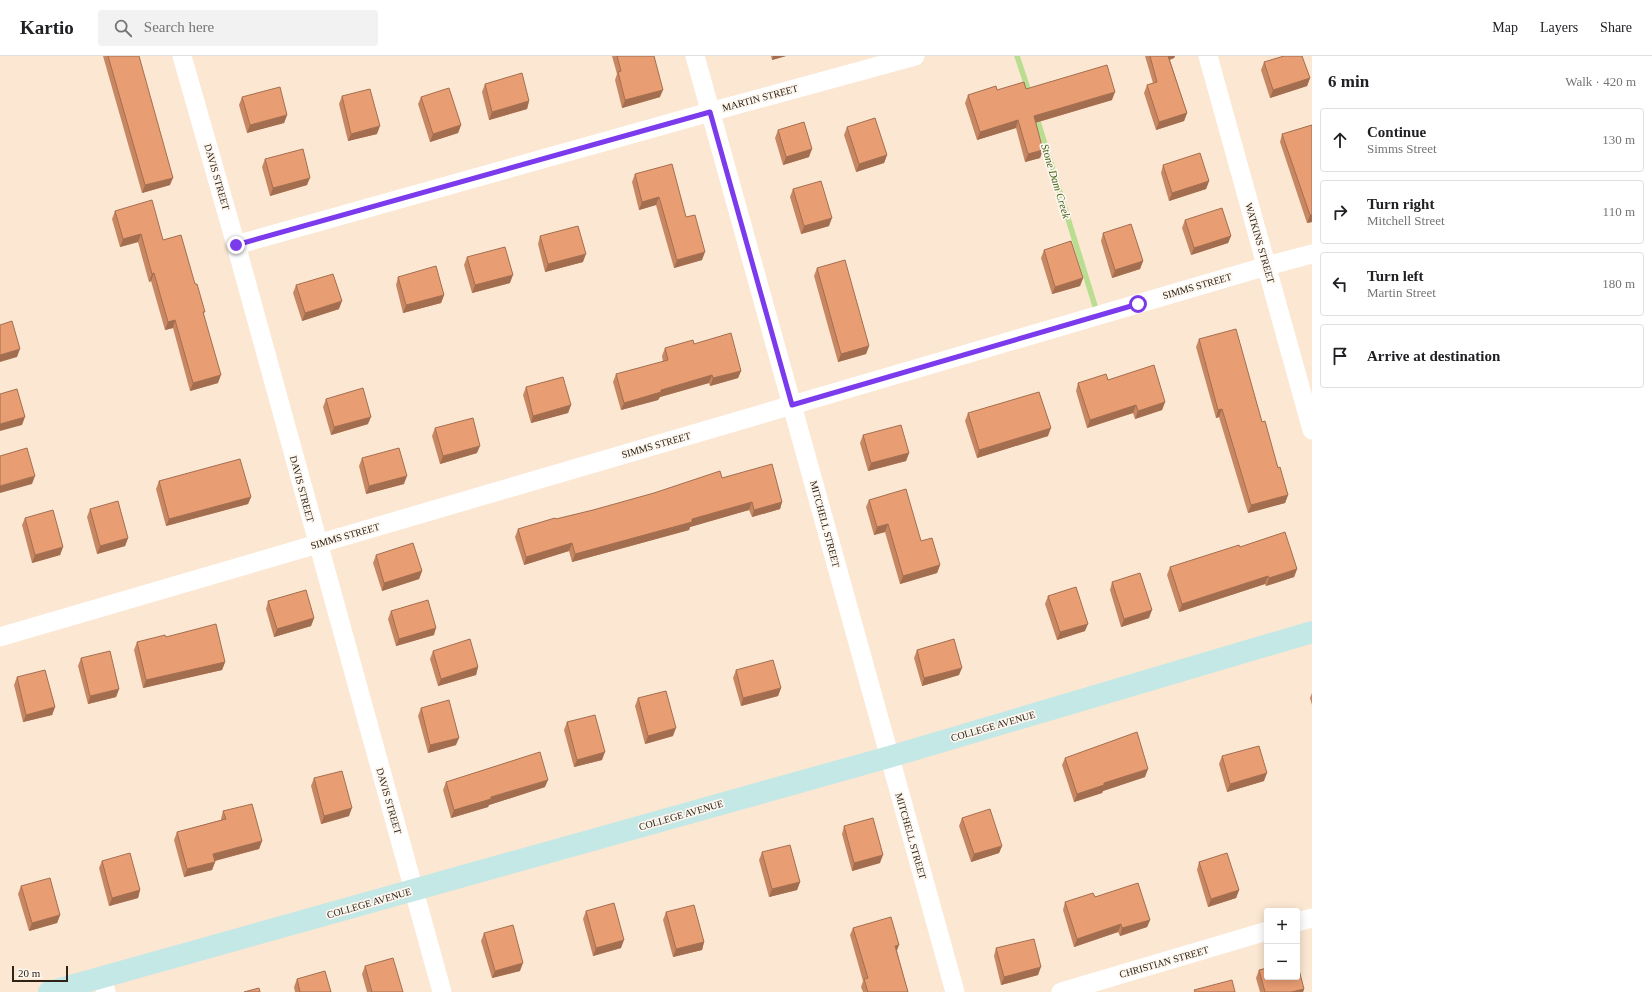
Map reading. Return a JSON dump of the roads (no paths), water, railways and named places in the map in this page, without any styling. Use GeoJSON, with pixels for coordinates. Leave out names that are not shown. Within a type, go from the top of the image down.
{"type":"FeatureCollection","features":[{"type":"Feature","properties":{"kind":"street","name":"DAVIS STREET"},"geometry":{"type":"LineString","coordinates":[[182,56],[236,245],[317,544],[442,992]]}},
{"type":"Feature","properties":{"kind":"street","name":"MITCHELL STREET"},"geometry":{"type":"LineString","coordinates":[[695,56],[955,992]]}},
{"type":"Feature","properties":{"kind":"street","name":"MARTIN STREET"},"geometry":{"type":"LineString","coordinates":[[236,245],[915,56]]}},
{"type":"Feature","properties":{"kind":"street","name":"WATKINS STREET"},"geometry":{"type":"LineString","coordinates":[[1208,56],[1312,430]]}},
{"type":"Feature","properties":{"kind":"street","name":"SIMMS STREET"},"geometry":{"type":"LineString","coordinates":[[0,637],[1312,254]]}},
{"type":"Feature","properties":{"kind":"street","name":"COLLEGE AVENUE"},"geometry":{"type":"LineString","coordinates":[[49,992],[104,985],[414,890],[889,757],[1312,632]]}},
{"type":"Feature","properties":{"kind":"street"},"geometry":{"type":"LineString","coordinates":[[1300,921],[1312,918]]}},
{"type":"Feature","properties":{"kind":"street","name":"CHRISTIAN STREET"},"geometry":{"type":"LineString","coordinates":[[1061,992],[1264,932]]}},
{"type":"Feature","properties":{"kind":"waterway","name":"Stone Dam Creek"},"geometry":{"type":"LineString","coordinates":[[1017,56],[1030,95]]}},
{"type":"Feature","properties":{"kind":"waterway","name":"Stone Dam Creek"},"geometry":{"type":"LineString","coordinates":[[1036,115],[1095,306]]}}]}
